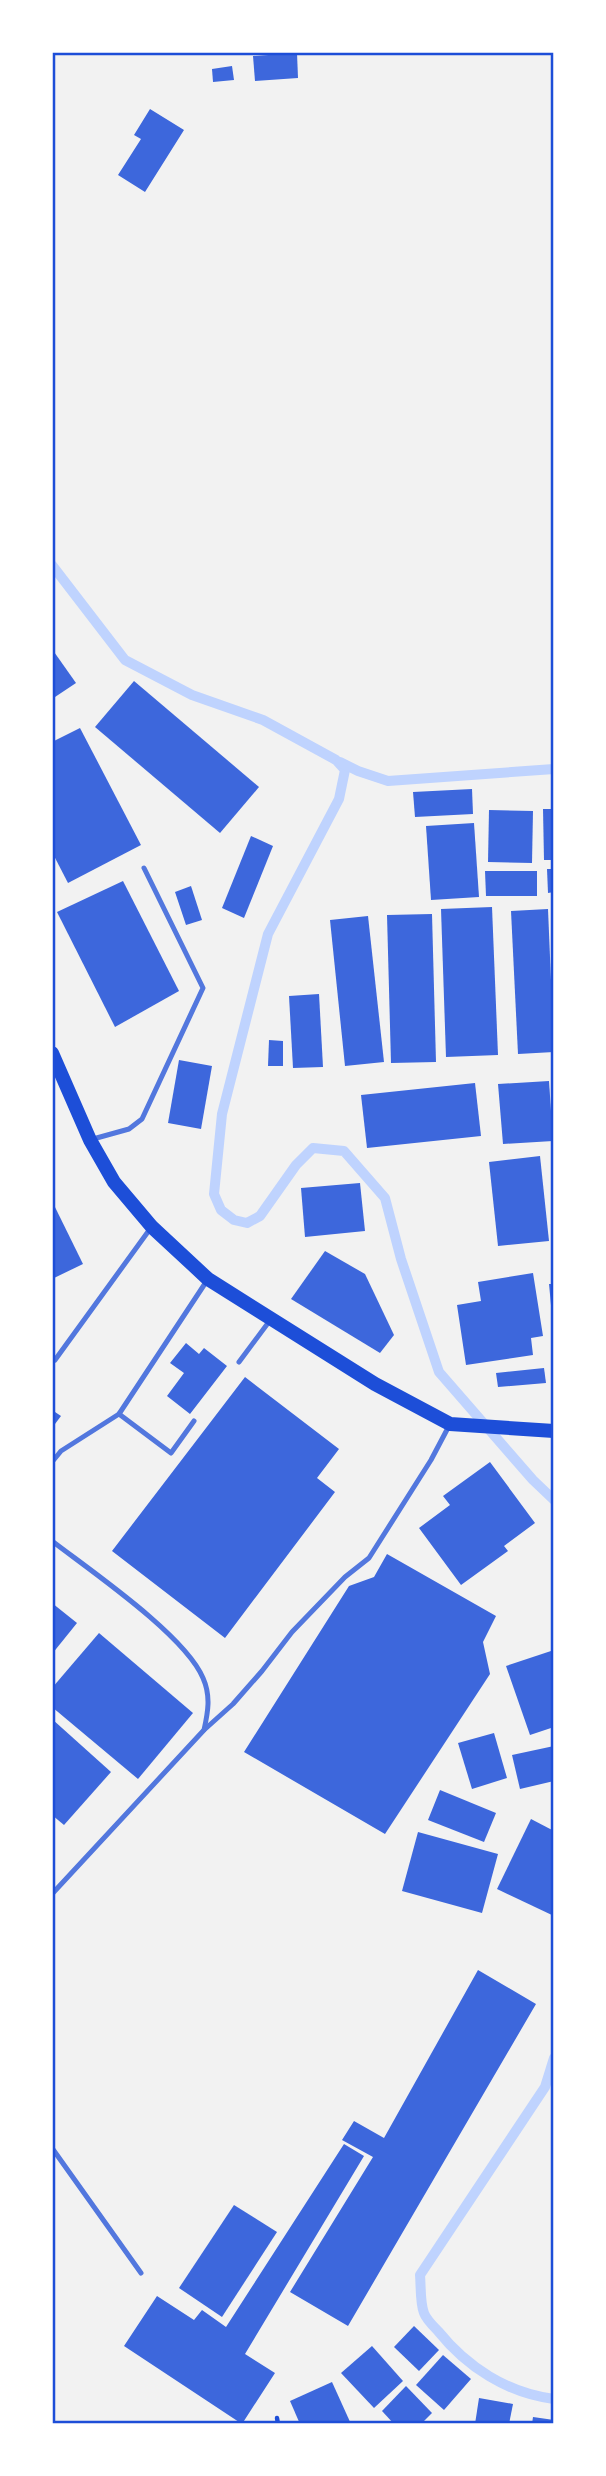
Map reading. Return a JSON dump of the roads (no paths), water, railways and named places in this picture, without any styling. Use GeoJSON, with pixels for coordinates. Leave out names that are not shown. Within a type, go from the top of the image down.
{"type":"FeatureCollection","features":[{"type":"Feature","properties":{"kind":"main road"},"geometry":{"type":"LineString","coordinates":[[52,1053],[90,1140],[114,1182],[152,1227],[208,1279],[374,1384],[450,1424],[554,1431]]}},
{"type":"Feature","properties":{"kind":"lane"},"geometry":{"type":"LineString","coordinates":[[90,1140],[129,1129],[142,1119],[203,988],[144,868]]}},
{"type":"Feature","properties":{"kind":"lane"},"geometry":{"type":"LineString","coordinates":[[55,1360],[152,1227]]}},
{"type":"Feature","properties":{"kind":"lane"},"geometry":{"type":"LineString","coordinates":[[52,1462],[61,1451],[119,1414],[208,1279]]}},
{"type":"Feature","properties":{"kind":"lane"},"geometry":{"type":"LineString","coordinates":[[239,1362],[271,1319]]}},
{"type":"Feature","properties":{"kind":"lane"},"geometry":{"type":"LineString","coordinates":[[119,1414],[171,1453],[194,1421]]}},
{"type":"Feature","properties":{"kind":"lane"},"geometry":{"type":"LineString","coordinates":[[52,1894],[204,1730],[240,1696],[292,1632],[345,1577],[369,1558],[431,1460],[450,1424]]}},
{"type":"Feature","properties":{"kind":"lane"},"geometry":{"type":"LineString","coordinates":[[52,1541],[178,1643],[203,1677],[209,1704],[204,1730]]}},
{"type":"Feature","properties":{"kind":"lane"},"geometry":{"type":"LineString","coordinates":[[52,2148],[141,2273]]}},
{"type":"Feature","properties":{"kind":"waterway"},"geometry":{"type":"LineString","coordinates":[[52,565],[125,660],[192,695],[263,720],[336,760],[345,770],[339,799],[268,934],[222,1114],[214,1194],[221,1210],[234,1220],[247,1223],[260,1216],[296,1165],[313,1148],[344,1151],[385,1198],[401,1259],[439,1372],[533,1480],[554,1500]]}},
{"type":"Feature","properties":{"kind":"waterway"},"geometry":{"type":"LineString","coordinates":[[340,762],[388,781],[554,769]]}},
{"type":"Feature","properties":{"kind":"waterway"},"geometry":{"type":"LineString","coordinates":[[554,2058],[545,2087],[420,2275],[425,2315],[449,2344],[475,2367],[504,2384],[520,2391],[554,2399]]}}]}
